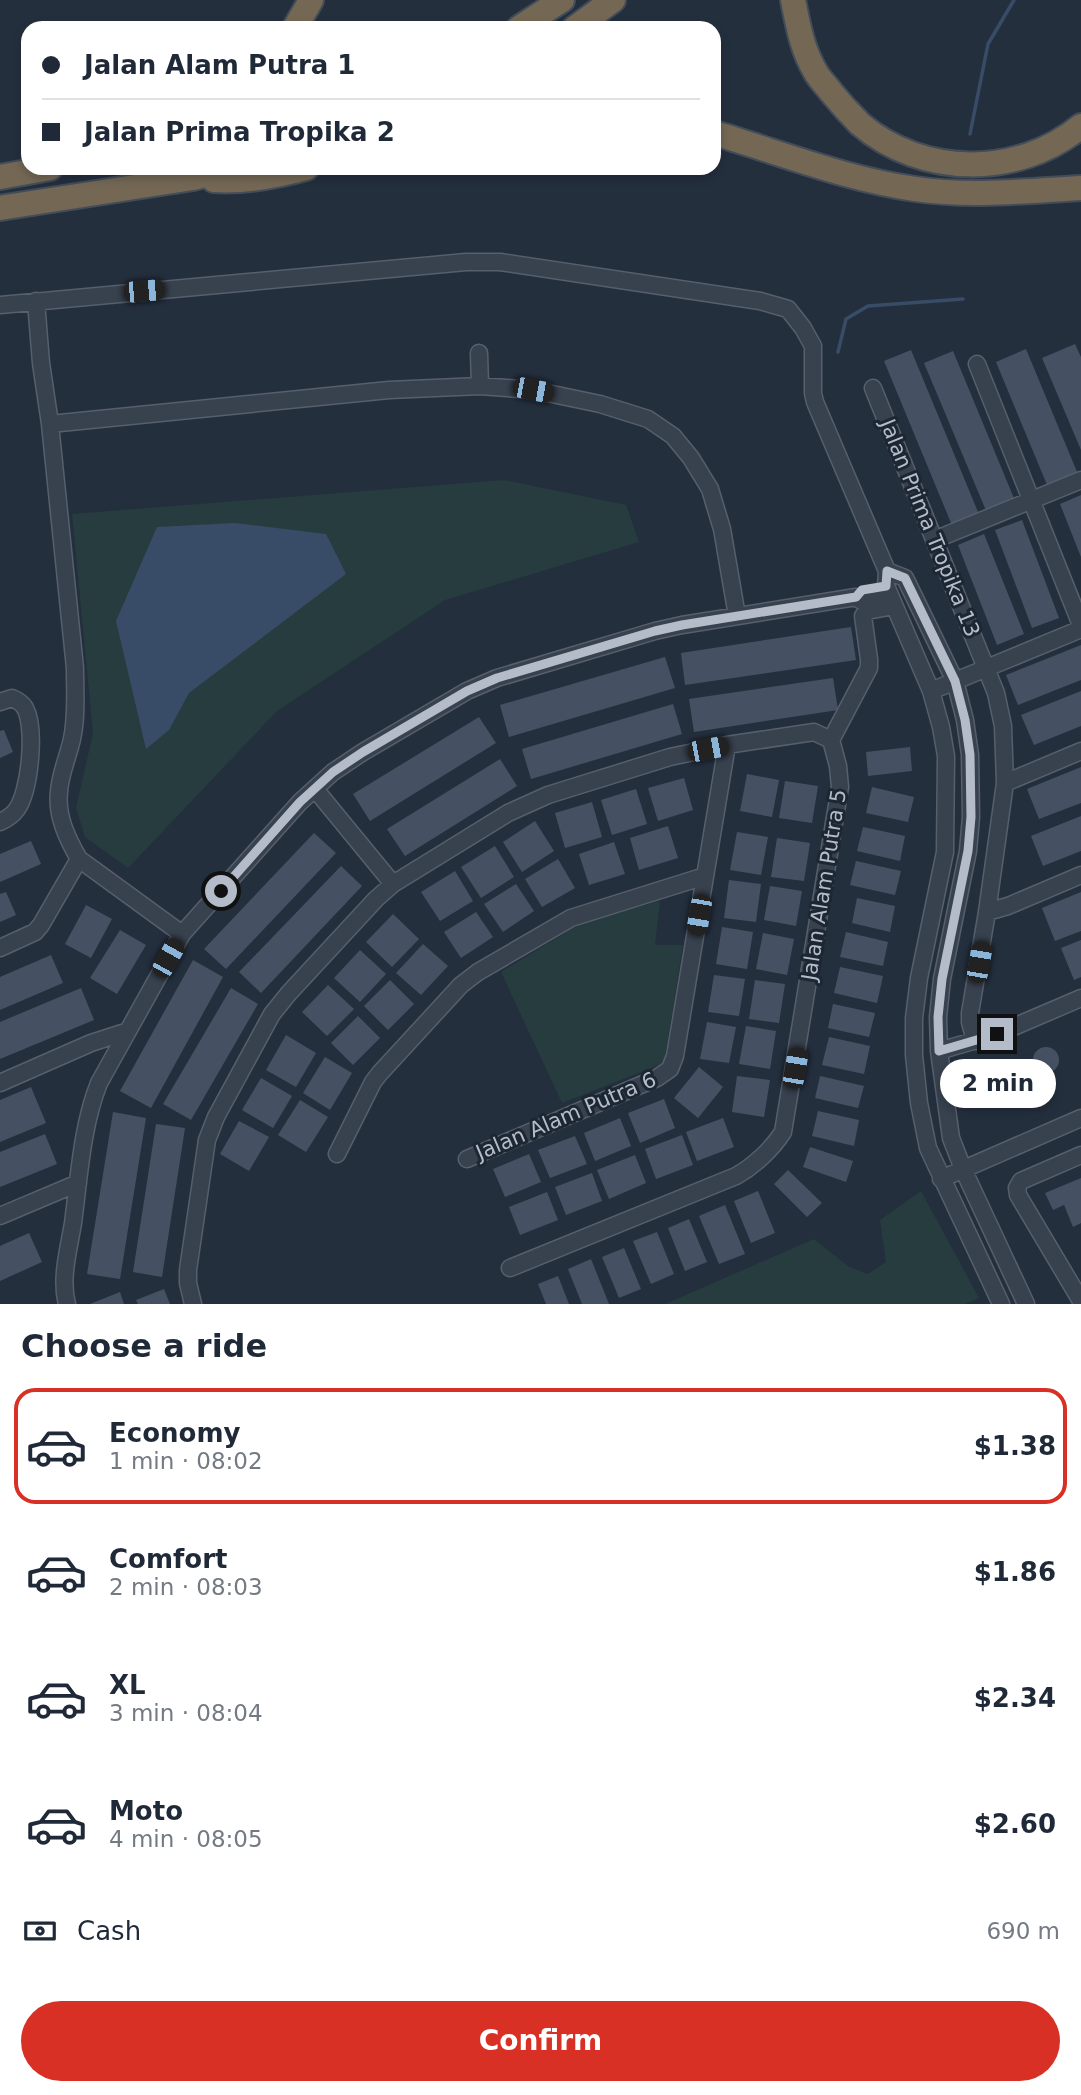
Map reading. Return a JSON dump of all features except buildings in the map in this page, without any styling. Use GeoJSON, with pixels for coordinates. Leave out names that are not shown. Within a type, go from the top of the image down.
{"type":"FeatureCollection","features":[{"type":"Feature","properties":{"kind":"highway"},"geometry":{"type":"LineString","coordinates":[[300,21],[311,0]]}},
{"type":"Feature","properties":{"kind":"highway"},"geometry":{"type":"LineString","coordinates":[[530,21],[562,0]]}},
{"type":"Feature","properties":{"kind":"highway"},"geometry":{"type":"LineString","coordinates":[[584,21],[613,0]]}},
{"type":"Feature","properties":{"kind":"highway"},"geometry":{"type":"LineString","coordinates":[[793,0],[801,39],[815,72],[860,124],[891,145],[939,162],[979,166],[1021,159],[1065,139],[1081,126]]}},
{"type":"Feature","properties":{"kind":"highway"},"geometry":{"type":"LineString","coordinates":[[721,135],[841,174],[916,190],[989,193],[1081,188]]}},
{"type":"Feature","properties":{"kind":"highway"},"geometry":{"type":"LineString","coordinates":[[0,177],[21,173]]}},
{"type":"Feature","properties":{"kind":"highway"},"geometry":{"type":"LineString","coordinates":[[0,208],[205,175]]}},
{"type":"Feature","properties":{"kind":"highway"},"geometry":{"type":"LineString","coordinates":[[193,178],[227,181],[272,175]]}},
{"type":"Feature","properties":{"kind":"street"},"geometry":{"type":"LineString","coordinates":[[0,305],[466,262],[500,262],[760,301],[788,309],[813,346],[815,402],[931,691],[941,727],[946,757],[945,852],[919,978],[914,1018],[914,1055],[919,1103],[928,1148],[1001,1304]]}},
{"type":"Feature","properties":{"kind":"street"},"geometry":{"type":"LineString","coordinates":[[36,301],[75,680],[76,705],[72,737],[58,792],[59,805],[69,843],[79,859],[181,934]]}},
{"type":"Feature","properties":{"kind":"street"},"geometry":{"type":"LineString","coordinates":[[479,353],[480,386]]}},
{"type":"Feature","properties":{"kind":"street"},"geometry":{"type":"LineString","coordinates":[[931,691],[1081,627],[977,364]]}},
{"type":"Feature","properties":{"kind":"street"},"geometry":{"type":"LineString","coordinates":[[50,424],[389,390],[480,386],[533,390],[600,404],[648,419],[673,436],[691,458],[710,489],[722,529],[737,616]]}},
{"type":"Feature","properties":{"kind":"street","name":"Jalan Prima Tropika 13"},"geometry":{"type":"LineString","coordinates":[[873,388],[987,668],[1003,726],[1005,783],[970,1013],[975,1041]]}},
{"type":"Feature","properties":{"kind":"street"},"geometry":{"type":"LineString","coordinates":[[933,540],[1081,480]]}},
{"type":"Feature","properties":{"kind":"street"},"geometry":{"type":"LineString","coordinates":[[193,1304],[188,1270],[207,1140],[216,1117],[272,1014],[376,899],[393,884],[508,813],[548,795],[670,757],[727,745],[814,732],[831,740],[869,668],[863,616],[889,589],[905,578],[955,681],[970,755],[971,817],[968,851],[942,979],[938,1017],[945,1049],[951,1138],[963,1170],[1026,1304]]}},
{"type":"Feature","properties":{"kind":"street"},"geometry":{"type":"LineString","coordinates":[[67,1304],[64,1286],[78,1183],[91,1102],[99,1083],[181,934],[292,811],[333,772],[467,691],[497,678],[655,631],[856,597],[860,600],[889,589]]}},
{"type":"Feature","properties":{"kind":"street"},"geometry":{"type":"LineString","coordinates":[[0,702],[12,698],[25,708],[32,740],[23,797],[13,814],[0,822]]}},
{"type":"Feature","properties":{"kind":"street","name":"Jalan Alam Putra 5"},"geometry":{"type":"LineString","coordinates":[[510,1268],[736,1176],[751,1167],[783,1132],[839,801],[840,776],[831,740]]}},
{"type":"Feature","properties":{"kind":"street","name":"Jalan Alam Putra 6"},"geometry":{"type":"LineString","coordinates":[[467,1159],[657,1078],[670,1069],[675,1056],[727,745]]}},
{"type":"Feature","properties":{"kind":"street"},"geometry":{"type":"LineString","coordinates":[[1005,783],[1081,751]]}},
{"type":"Feature","properties":{"kind":"street"},"geometry":{"type":"LineString","coordinates":[[315,789],[393,884]]}},
{"type":"Feature","properties":{"kind":"street"},"geometry":{"type":"LineString","coordinates":[[0,948],[35,932],[79,859]]}},
{"type":"Feature","properties":{"kind":"street"},"geometry":{"type":"LineString","coordinates":[[987,912],[1008,906],[1081,875]]}},
{"type":"Feature","properties":{"kind":"street"},"geometry":{"type":"LineString","coordinates":[[337,1154],[373,1082],[461,985],[478,972],[571,918],[705,876]]}},
{"type":"Feature","properties":{"kind":"street"},"geometry":{"type":"LineString","coordinates":[[945,1049],[997,1034],[1081,998]]}},
{"type":"Feature","properties":{"kind":"street"},"geometry":{"type":"LineString","coordinates":[[0,1083],[92,1043],[128,1031]]}},
{"type":"Feature","properties":{"kind":"street"},"geometry":{"type":"LineString","coordinates":[[941,1179],[1081,1118]]}},
{"type":"Feature","properties":{"kind":"street"},"geometry":{"type":"LineString","coordinates":[[1081,1155],[1021,1181],[1017,1188],[1018,1195],[1081,1301]]}},
{"type":"Feature","properties":{"kind":"street"},"geometry":{"type":"LineString","coordinates":[[0,1216],[78,1183]]}},
{"type":"Feature","properties":{"kind":"green space"},"geometry":{"type":"Polygon","coordinates":[[[504,480],[626,505],[639,542],[445,600],[277,711],[128,868],[85,837],[76,808],[93,733],[72,514],[504,480]]]}},
{"type":"Feature","properties":{"kind":"green space"},"geometry":{"type":"Polygon","coordinates":[[[660,901],[655,945],[683,945],[664,1063],[562,1103],[501,972],[583,922],[660,901]]]}},
{"type":"Feature","properties":{"kind":"green space"},"geometry":{"type":"Polygon","coordinates":[[[921,1191],[979,1298],[965,1304],[665,1304],[814,1239],[849,1267],[868,1274],[886,1262],[880,1220],[921,1191]]]}},
{"type":"Feature","properties":{"kind":"water"},"geometry":{"type":"Polygon","coordinates":[[[235,523],[326,534],[346,574],[189,693],[169,730],[146,749],[116,621],[157,527],[235,523]]]}},
{"type":"Feature","properties":{"kind":"waterway"},"geometry":{"type":"LineString","coordinates":[[970,134],[988,44],[1014,0]]}},
{"type":"Feature","properties":{"kind":"waterway"},"geometry":{"type":"LineString","coordinates":[[838,352],[846,319],[868,306],[963,299]]}},
{"type":"Feature","properties":{"kind":"route"},"geometry":{"type":"LineString","coordinates":[[221,891],[300,802],[333,772],[467,691],[497,678],[655,631],[856,597],[859,591],[886,586],[887,571],[905,578],[955,681],[970,755],[971,817],[968,851],[942,979],[938,1017],[939,1051],[997,1034]]}}]}
